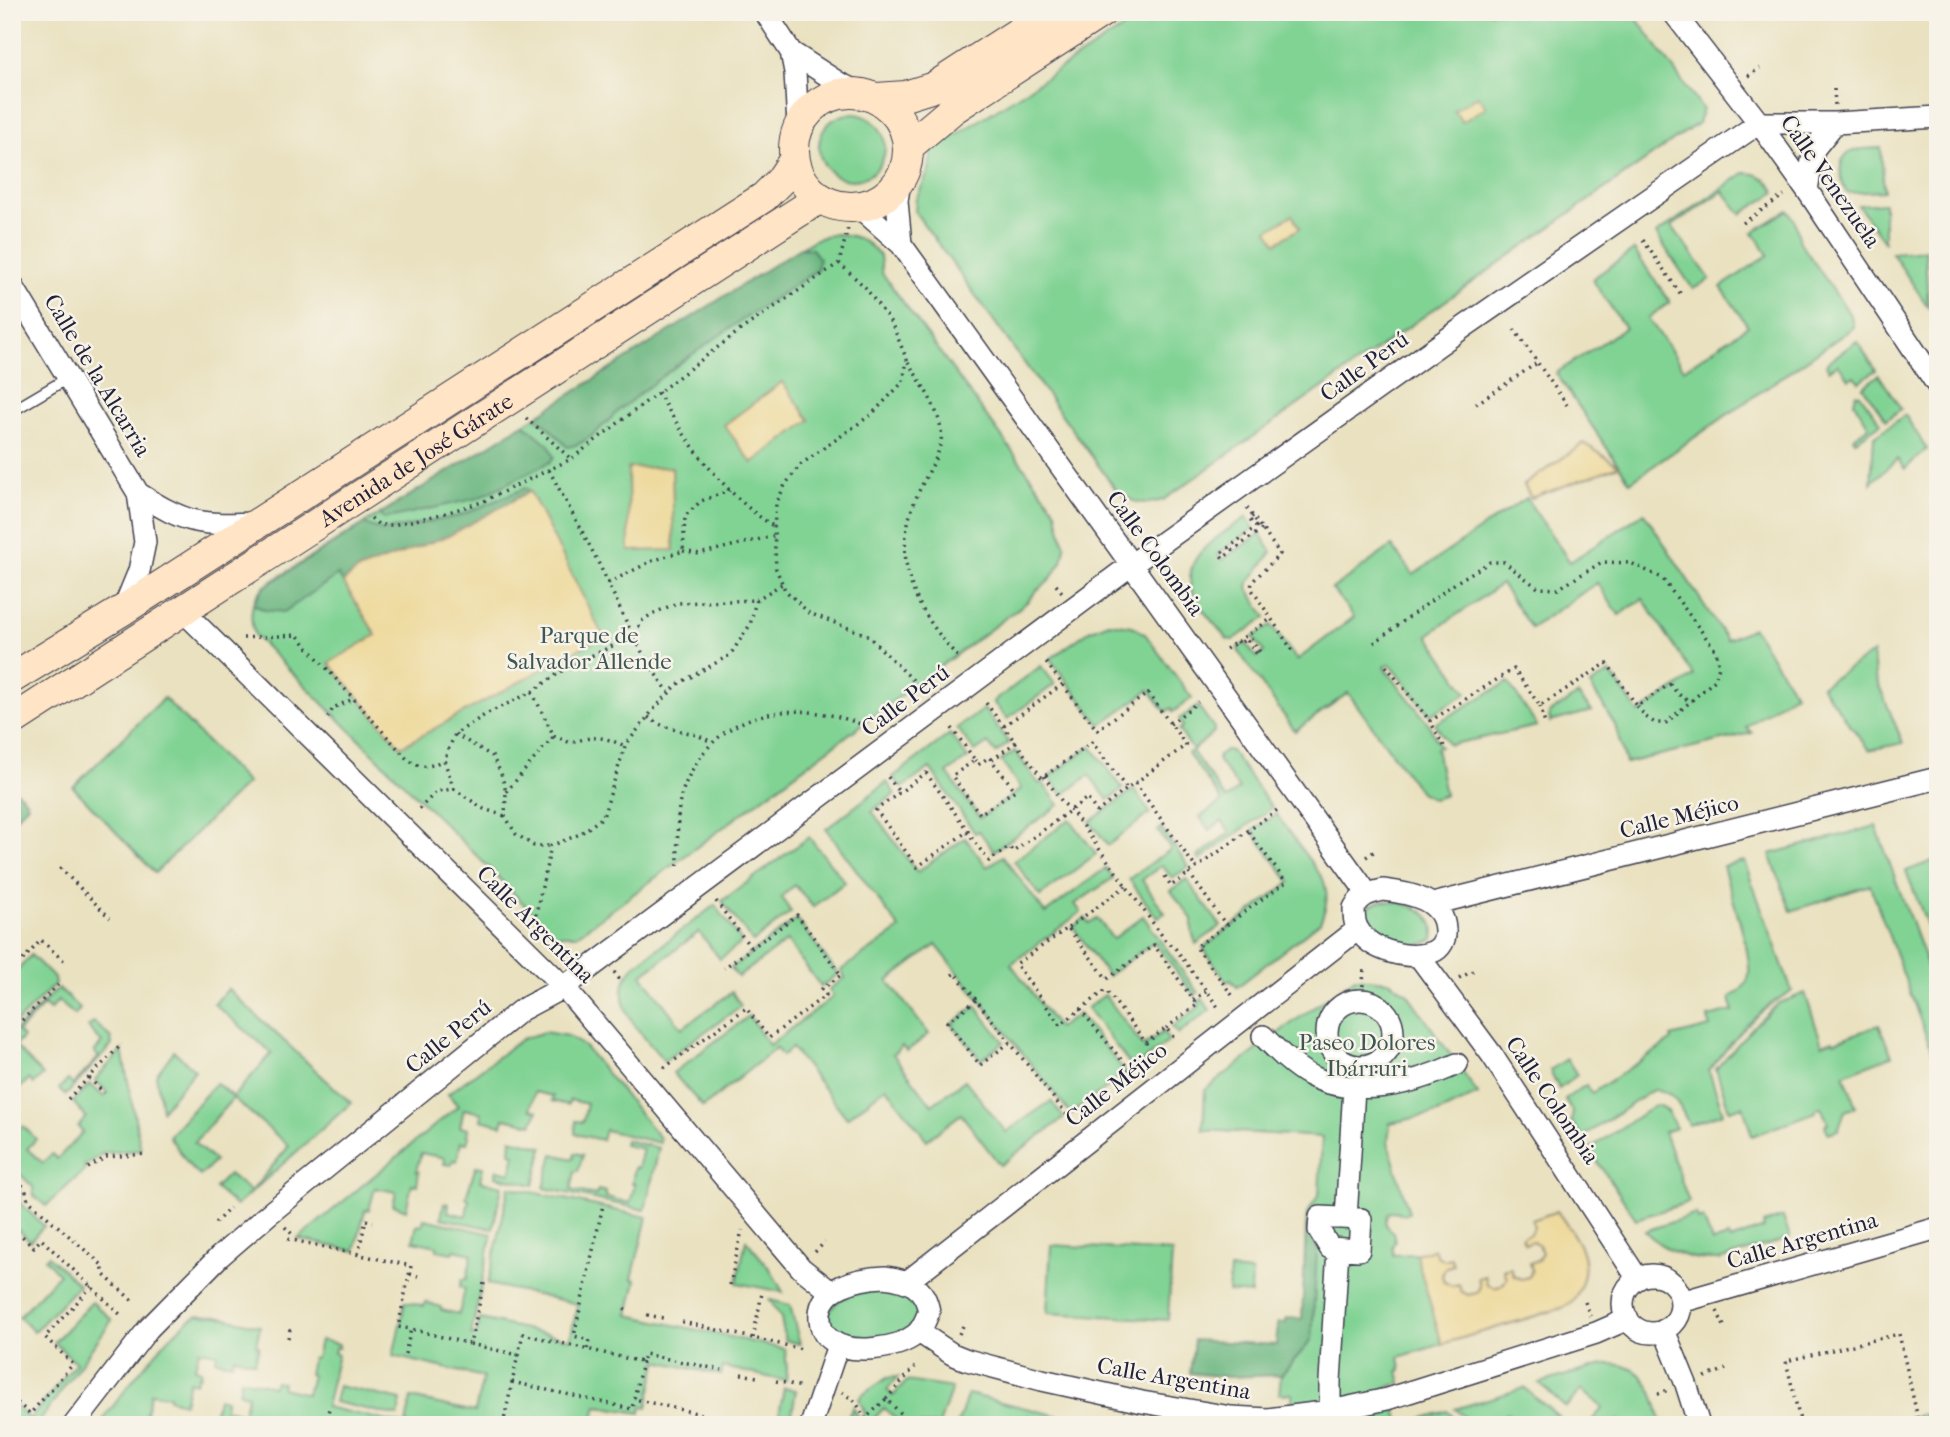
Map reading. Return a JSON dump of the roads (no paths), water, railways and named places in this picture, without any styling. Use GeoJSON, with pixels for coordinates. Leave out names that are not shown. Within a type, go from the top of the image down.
{"type":"FeatureCollection","features":[{"type":"Feature","properties":{"kind":"main road"},"geometry":{"type":"LineString","coordinates":[[868,95],[893,110],[905,127],[909,146],[907,165],[900,181],[889,194],[854,217],[839,206],[820,198],[803,182],[794,160],[794,143],[798,126],[808,111],[822,99],[840,93],[905,96],[934,87],[1050,12]]}},
{"type":"Feature","properties":{"kind":"main road"},"geometry":{"type":"LineString","coordinates":[[909,146],[953,109],[1102,12]]}},
{"type":"Feature","properties":{"kind":"main road","name":"Avenida de José Gárate"},"geometry":{"type":"LineString","coordinates":[[13,675],[123,610],[764,197],[780,181],[794,160]]}},
{"type":"Feature","properties":{"kind":"main road","name":"Avenida de José Gárate"},"geometry":{"type":"LineString","coordinates":[[12,721],[820,198]]}},
{"type":"Feature","properties":{"kind":"street"},"geometry":{"type":"LineString","coordinates":[[765,12],[791,52],[798,126]]}},
{"type":"Feature","properties":{"kind":"street","name":"Calle Venezuela"},"geometry":{"type":"LineString","coordinates":[[1673,12],[1807,190],[1938,386]]}},
{"type":"Feature","properties":{"kind":"street"},"geometry":{"type":"LineString","coordinates":[[791,52],[839,83],[868,95]]}},
{"type":"Feature","properties":{"kind":"street"},"geometry":{"type":"LineString","coordinates":[[1759,123],[1835,123],[1938,117]]}},
{"type":"Feature","properties":{"kind":"street","name":"Calle Perú"},"geometry":{"type":"LineString","coordinates":[[74,1425],[148,1329],[219,1257],[521,1010],[564,987],[1131,565],[1464,327],[1759,123]]}},
{"type":"Feature","properties":{"kind":"street"},"geometry":{"type":"LineString","coordinates":[[1807,190],[1814,149],[1835,123]]}},
{"type":"Feature","properties":{"kind":"street"},"geometry":{"type":"LineString","coordinates":[[900,181],[897,201],[901,244]]}},
{"type":"Feature","properties":{"kind":"street","name":"Calle Colombia"},"geometry":{"type":"LineString","coordinates":[[854,217],[901,244],[1367,893]]}},
{"type":"Feature","properties":{"kind":"street","name":"Calle de la Alcarria"},"geometry":{"type":"LineString","coordinates":[[12,285],[138,493],[145,542],[139,571],[123,610]]}},
{"type":"Feature","properties":{"kind":"street","name":"Calle de la Alcarria"},"geometry":{"type":"LineString","coordinates":[[138,493],[169,513],[190,521],[211,524],[259,523]]}},
{"type":"Feature","properties":{"kind":"street","name":"Calle Argentina"},"geometry":{"type":"LineString","coordinates":[[183,611],[564,987],[800,1268],[831,1292]]}},
{"type":"Feature","properties":{"kind":"street","name":"Calle Méjico"},"geometry":{"type":"LineString","coordinates":[[1433,904],[1938,778]]}},
{"type":"Feature","properties":{"kind":"street"},"geometry":{"type":"LineString","coordinates":[[1383,890],[1402,892],[1433,904],[1441,912],[1446,936],[1434,952],[1418,955],[1403,955],[1377,947],[1358,929],[1354,908],[1358,900],[1367,893],[1383,890]]}},
{"type":"Feature","properties":{"kind":"street","name":"Calle Méjico"},"geometry":{"type":"LineString","coordinates":[[908,1281],[1358,929]]}},
{"type":"Feature","properties":{"kind":"street","name":"Calle Colombia"},"geometry":{"type":"LineString","coordinates":[[1418,955],[1492,1055],[1638,1279]]}},
{"type":"Feature","properties":{"kind":"street"},"geometry":{"type":"LineString","coordinates":[[1331,1418],[1329,1381],[1338,1248],[1330,1248],[1319,1230],[1320,1217],[1346,1218],[1355,1087],[1327,1040],[1329,1020],[1342,1005],[1362,1000],[1381,1008],[1392,1026],[1393,1037],[1384,1056],[1355,1087]]}},
{"type":"Feature","properties":{"kind":"street"},"geometry":{"type":"LineString","coordinates":[[1263,1036],[1302,1070],[1322,1081],[1355,1087],[1411,1081],[1457,1065]]}},
{"type":"Feature","properties":{"kind":"street"},"geometry":{"type":"LineString","coordinates":[[1337,1058],[1351,1066],[1368,1066],[1375,1063]]}},
{"type":"Feature","properties":{"kind":"street","name":"Calle Argentina"},"geometry":{"type":"LineString","coordinates":[[1681,1302],[1938,1228]]}},
{"type":"Feature","properties":{"kind":"street"},"geometry":{"type":"LineString","coordinates":[[1652,1276],[1662,1277],[1677,1289],[1681,1302],[1678,1317],[1664,1331],[1646,1332],[1637,1329],[1628,1319],[1624,1297],[1638,1279],[1652,1276]]}},
{"type":"Feature","properties":{"kind":"street"},"geometry":{"type":"LineString","coordinates":[[884,1277],[908,1281],[924,1293],[927,1302],[929,1312],[919,1332],[897,1344],[877,1349],[838,1345],[825,1335],[819,1312],[831,1292],[848,1282],[865,1278],[884,1277]]}},
{"type":"Feature","properties":{"kind":"street","name":"Calle Argentina"},"geometry":{"type":"LineString","coordinates":[[919,1332],[967,1360],[1042,1380],[1142,1402],[1268,1422],[1331,1418],[1596,1333],[1628,1319]]}},
{"type":"Feature","properties":{"kind":"street"},"geometry":{"type":"LineString","coordinates":[[1664,1331],[1686,1384],[1699,1425]]}},
{"type":"Feature","properties":{"kind":"street"},"geometry":{"type":"LineString","coordinates":[[811,1425],[838,1345]]}},
{"type":"Feature","properties":{"kind":"lane"},"geometry":{"type":"LineString","coordinates":[[12,411],[68,378]]}},
{"type":"Feature","properties":{"kind":"park label","name":"Parque de Salvador Allende"},"geometry":{"type":"Point","coordinates":[589,648]}},
{"type":"Feature","properties":{"kind":"park label","name":"Paseo Dolores Ibárruri"},"geometry":{"type":"Point","coordinates":[1367,1055]}}]}
